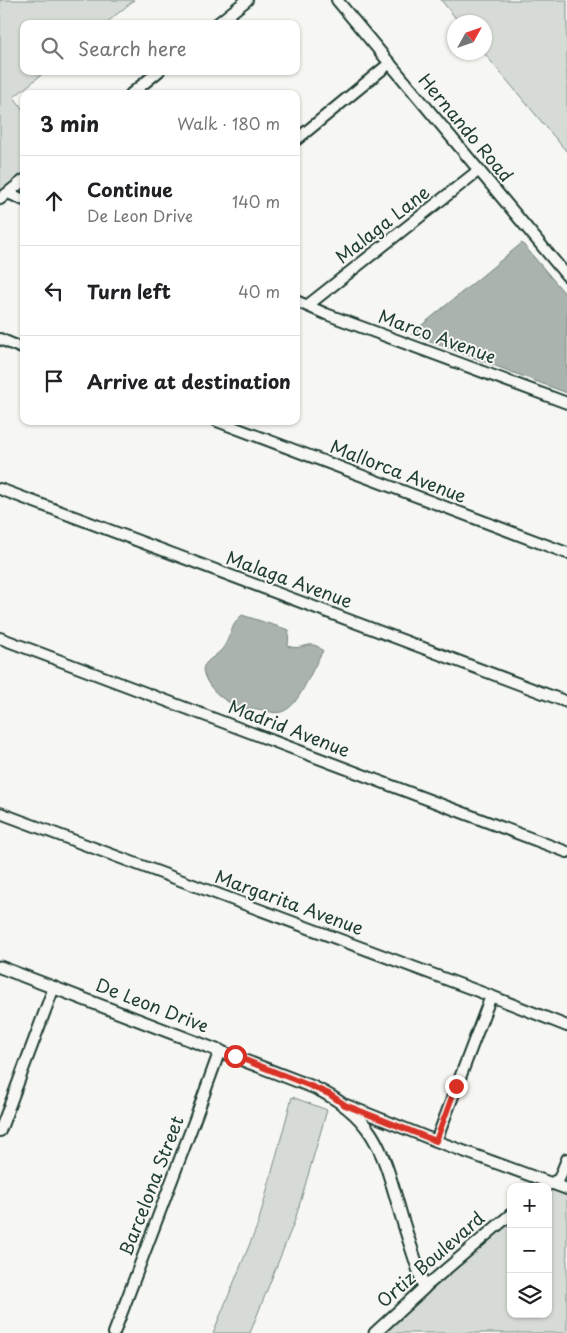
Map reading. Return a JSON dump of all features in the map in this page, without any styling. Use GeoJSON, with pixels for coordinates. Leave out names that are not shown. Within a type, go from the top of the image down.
{"type":"FeatureCollection","features":[{"type":"Feature","properties":{"kind":"street"},"geometry":{"type":"LineString","coordinates":[[222,20],[247,0]]}},
{"type":"Feature","properties":{"kind":"street","name":"Hernando Road"},"geometry":{"type":"LineString","coordinates":[[337,0],[567,276]]}},
{"type":"Feature","properties":{"kind":"street"},"geometry":{"type":"LineString","coordinates":[[300,137],[390,64]]}},
{"type":"Feature","properties":{"kind":"street"},"geometry":{"type":"LineString","coordinates":[[136,90],[153,75]]}},
{"type":"Feature","properties":{"kind":"street","name":"Malaga Lane"},"geometry":{"type":"LineString","coordinates":[[308,305],[479,170]]}},
{"type":"Feature","properties":{"kind":"street"},"geometry":{"type":"LineString","coordinates":[[4,196],[20,183]]}},
{"type":"Feature","properties":{"kind":"street"},"geometry":{"type":"LineString","coordinates":[[4,196],[20,199]]}},
{"type":"Feature","properties":{"kind":"street","name":"Marco Avenue"},"geometry":{"type":"LineString","coordinates":[[300,302],[326,314],[567,402]]}},
{"type":"Feature","properties":{"kind":"street"},"geometry":{"type":"LineString","coordinates":[[0,339],[20,346]]}},
{"type":"Feature","properties":{"kind":"street","name":"Mallorca Avenue"},"geometry":{"type":"LineString","coordinates":[[228,425],[567,553]]}},
{"type":"Feature","properties":{"kind":"street","name":"Malaga Avenue"},"geometry":{"type":"LineString","coordinates":[[0,489],[567,702]]}},
{"type":"Feature","properties":{"kind":"street","name":"Madrid Avenue"},"geometry":{"type":"LineString","coordinates":[[0,638],[567,852]]}},
{"type":"Feature","properties":{"kind":"street","name":"Margarita Avenue"},"geometry":{"type":"LineString","coordinates":[[0,812],[567,1026]]}},
{"type":"Feature","properties":{"kind":"street","name":"De Leon Drive"},"geometry":{"type":"LineString","coordinates":[[0,967],[313,1087],[329,1094],[345,1105],[368,1129],[383,1154],[424,1288]]}},
{"type":"Feature","properties":{"kind":"street"},"geometry":{"type":"LineString","coordinates":[[0,1131],[54,987]]}},
{"type":"Feature","properties":{"kind":"street"},"geometry":{"type":"LineString","coordinates":[[436,1141],[491,996]]}},
{"type":"Feature","properties":{"kind":"street","name":"Barcelona Street"},"geometry":{"type":"LineString","coordinates":[[114,1333],[196,1119],[220,1050]]}},
{"type":"Feature","properties":{"kind":"street","name":"De Leon Drive"},"geometry":{"type":"LineString","coordinates":[[345,1105],[543,1183]]}},
{"type":"Feature","properties":{"kind":"street"},"geometry":{"type":"LineString","coordinates":[[552,1183],[560,1179],[567,1159]]}},
{"type":"Feature","properties":{"kind":"street","name":"De Leon Drive"},"geometry":{"type":"LineString","coordinates":[[552,1186],[567,1189]]}},
{"type":"Feature","properties":{"kind":"street","name":"Ortiz Boulevard"},"geometry":{"type":"LineString","coordinates":[[375,1333],[424,1288],[507,1217]]}},
{"type":"Feature","properties":{"kind":"shaded area"},"geometry":{"type":"Polygon","coordinates":[[[0,0],[134,0],[110,20],[20,20],[20,75],[41,75],[23,90],[20,90],[14,97],[20,105],[20,176],[0,192],[0,0]]]}},
{"type":"Feature","properties":{"kind":"shaded area"},"geometry":{"type":"Polygon","coordinates":[[[441,0],[567,0],[567,152],[490,60],[492,60],[492,15],[453,15],[441,0]]]}},
{"type":"Feature","properties":{"kind":"shaded area"},"geometry":{"type":"Polygon","coordinates":[[[522,243],[567,296],[567,393],[411,334],[522,243]]]}},
{"type":"Feature","properties":{"kind":"shaded area"},"geometry":{"type":"Polygon","coordinates":[[[242,615],[289,630],[288,646],[314,645],[323,651],[299,696],[290,707],[282,712],[278,713],[237,706],[211,688],[205,677],[204,666],[226,644],[236,622],[242,615]]]}},
{"type":"Feature","properties":{"kind":"shaded area"},"geometry":{"type":"Polygon","coordinates":[[[292,1097],[327,1110],[295,1220],[250,1333],[213,1333],[258,1224],[292,1097]]]}},
{"type":"Feature","properties":{"kind":"shaded area"},"geometry":{"type":"Polygon","coordinates":[[[552,1189],[567,1196],[567,1333],[383,1333],[507,1224],[507,1318],[552,1318],[552,1189]]]}},
{"type":"Feature","properties":{"kind":"route"},"geometry":{"type":"LineString","coordinates":[[235,1056],[329,1094],[345,1105],[436,1141],[456,1086]]}}]}
